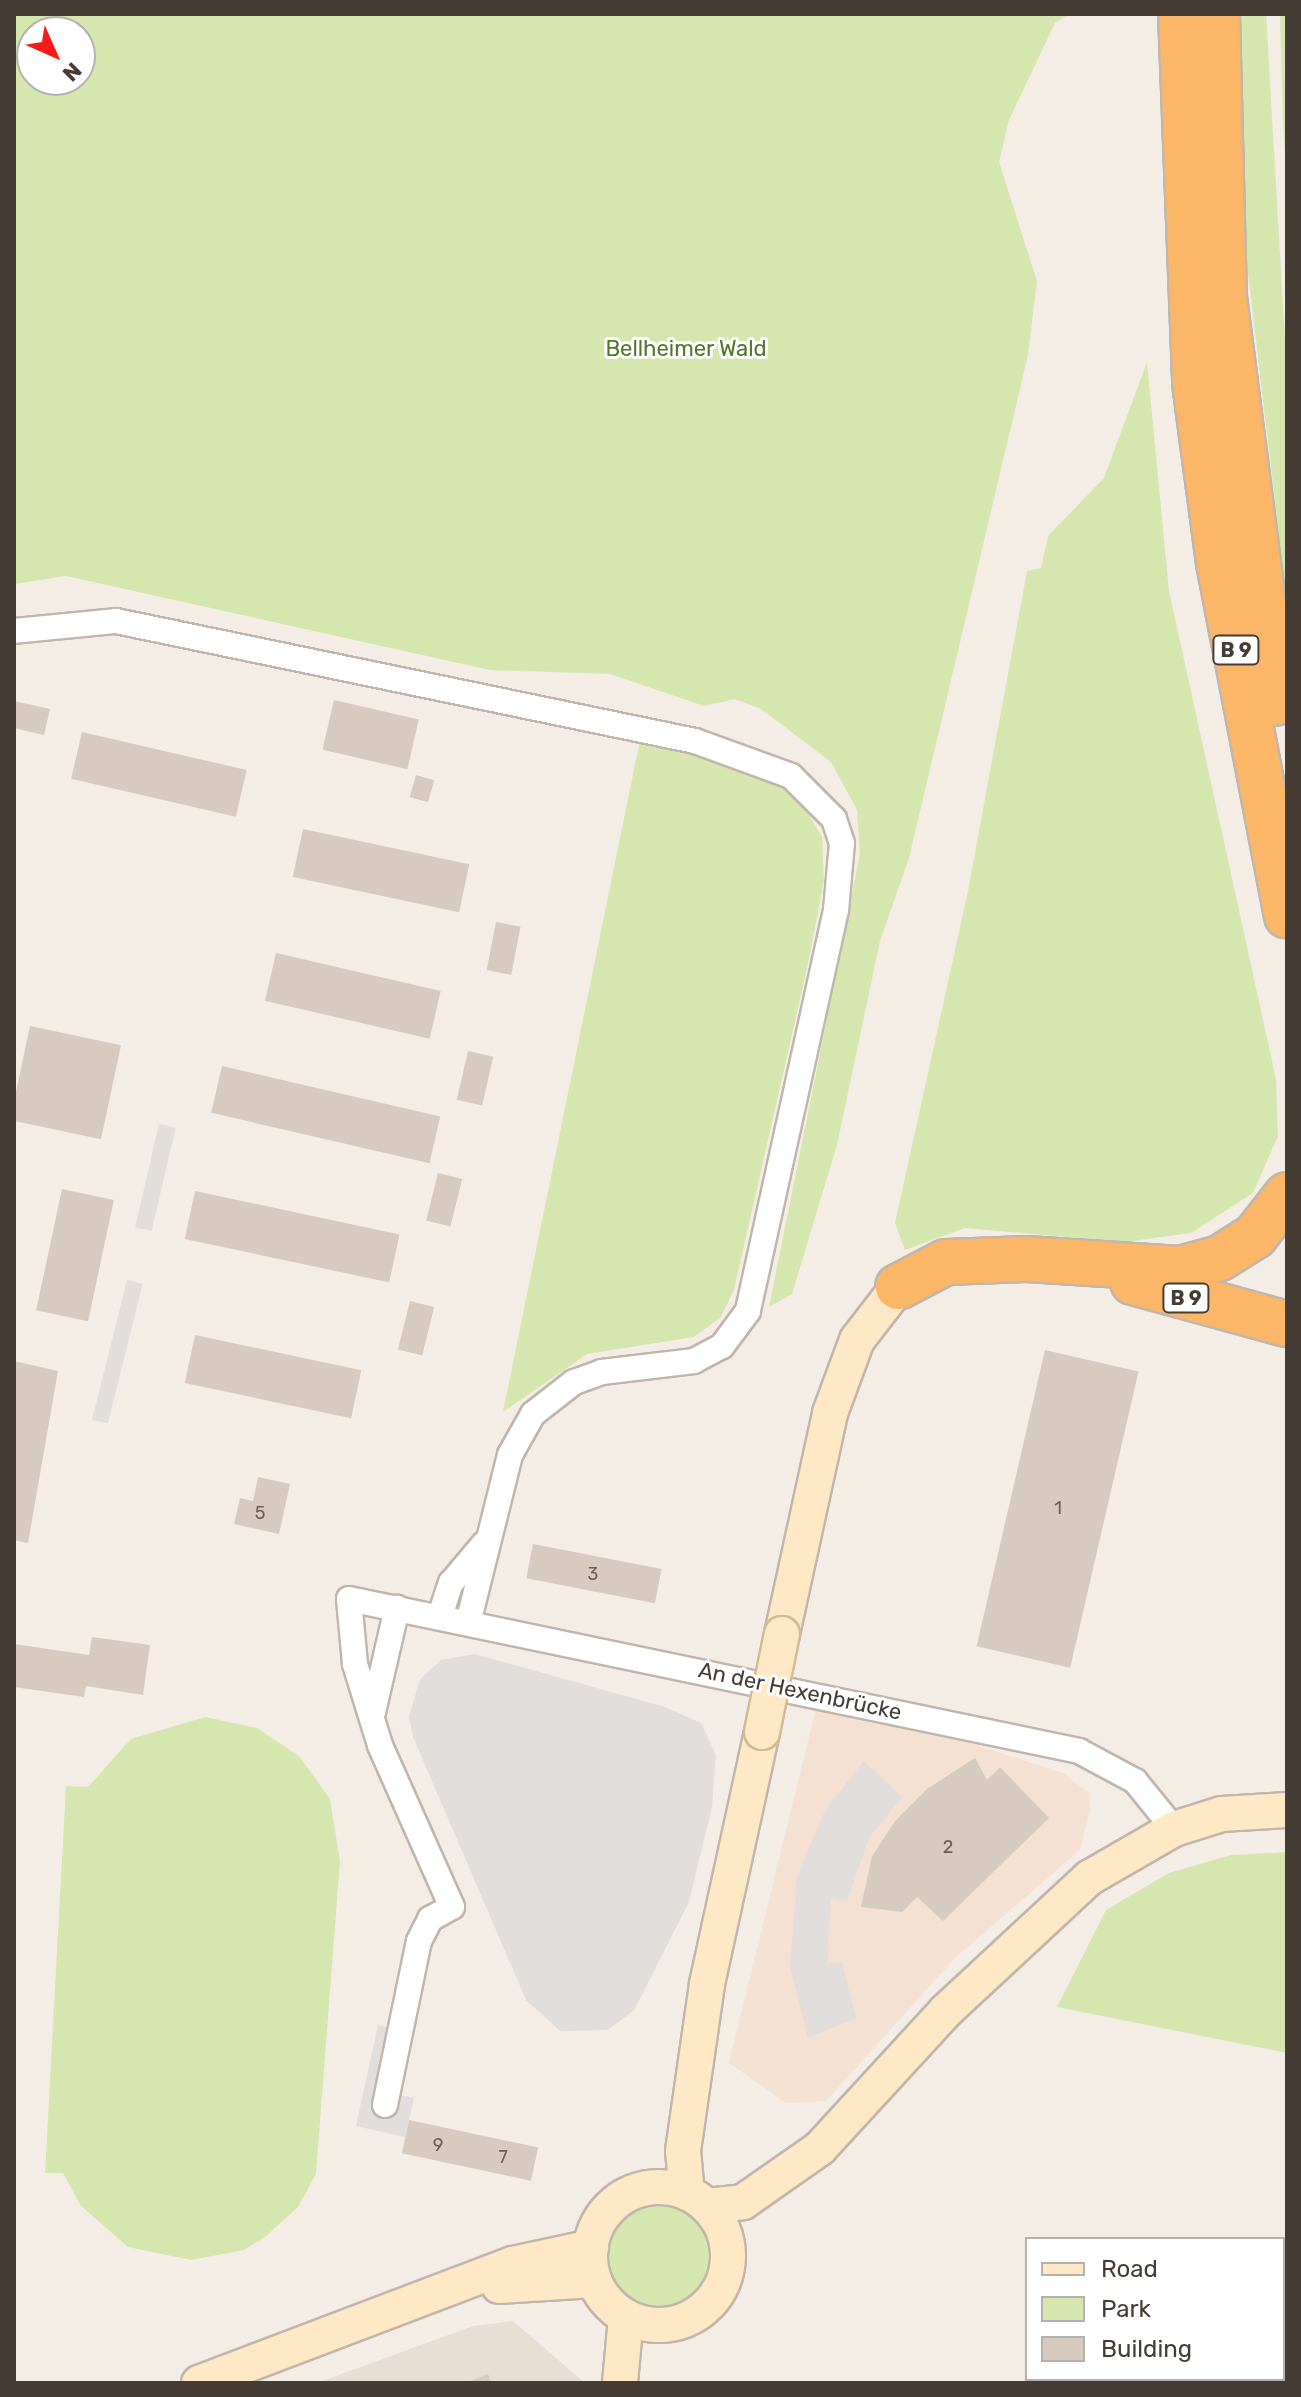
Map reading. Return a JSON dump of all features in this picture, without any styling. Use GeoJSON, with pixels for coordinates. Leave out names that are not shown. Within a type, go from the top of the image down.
{"type":"FeatureCollection","features":[{"type":"Feature","properties":{"kind":"highway","name":"B 9"},"geometry":{"type":"LineString","coordinates":[[1181,14],[1195,383],[1219,563],[1287,915]]}},
{"type":"Feature","properties":{"kind":"highway","name":"B 9"},"geometry":{"type":"LineString","coordinates":[[1217,14],[1224,297],[1285,747]]}},
{"type":"Feature","properties":{"kind":"highway","name":"B 9"},"geometry":{"type":"LineString","coordinates":[[898,1287],[946,1262],[1027,1259],[1085,1266],[1180,1269],[1220,1258],[1255,1236],[1287,1195]]}},
{"type":"Feature","properties":{"kind":"highway","name":"B 9"},"geometry":{"type":"LineString","coordinates":[[1085,1266],[1287,1324]]}},
{"type":"Feature","properties":{"kind":"main road","name":"B 9"},"geometry":{"type":"LineString","coordinates":[[647,2188],[707,1984],[830,1413],[857,1340],[898,1287]]}},
{"type":"Feature","properties":{"kind":"main road"},"geometry":{"type":"LineString","coordinates":[[620,2383],[626,2317],[592,2264],[609,2209],[647,2188],[697,2199],[743,2202],[781,2180],[907,2052],[1089,1878],[1174,1829],[1222,1814],[1287,1810]]}},
{"type":"Feature","properties":{"kind":"main road","name":"B 9"},"geometry":{"type":"LineString","coordinates":[[707,1984],[683,2151],[697,2199],[728,2250]]}},
{"type":"Feature","properties":{"kind":"main road"},"geometry":{"type":"LineString","coordinates":[[626,2317],[665,2325],[712,2301],[728,2250],[827,2160],[907,2052]]}},
{"type":"Feature","properties":{"kind":"main road"},"geometry":{"type":"LineString","coordinates":[[199,2383],[363,2323],[592,2264]]}},
{"type":"Feature","properties":{"kind":"main road"},"geometry":{"type":"LineString","coordinates":[[639,2383],[665,2325]]}},
{"type":"Feature","properties":{"kind":"street"},"geometry":{"type":"LineString","coordinates":[[14,631],[116,621],[695,741],[791,776],[834,819],[842,843],[836,910],[748,1311],[722,1346],[694,1361],[602,1372],[551,1396],[510,1455],[469,1620]]}},
{"type":"Feature","properties":{"kind":"street"},"geometry":{"type":"LineString","coordinates":[[440,1616],[451,1583],[489,1538]]}},
{"type":"Feature","properties":{"kind":"street","name":"An der Hexenbrücke"},"geometry":{"type":"LineString","coordinates":[[385,2105],[419,1941],[430,1919],[452,1907],[372,1718],[355,1664],[349,1599],[469,1620],[1079,1751],[1135,1781],[1174,1829]]}},
{"type":"Feature","properties":{"kind":"street"},"geometry":{"type":"LineString","coordinates":[[372,1718],[397,1608]]}},
{"type":"Feature","properties":{"kind":"shaded area"},"geometry":{"type":"Polygon","coordinates":[[[159,1124],[176,1128],[152,1231],[135,1227],[159,1124]]]}},
{"type":"Feature","properties":{"kind":"shaded area"},"geometry":{"type":"Polygon","coordinates":[[[127,1280],[143,1284],[108,1424],[92,1420],[127,1280]]]}},
{"type":"Feature","properties":{"kind":"shaded area"},"geometry":{"type":"Polygon","coordinates":[[[475,1654],[665,1707],[701,1723],[716,1755],[712,1807],[689,1902],[634,2010],[608,2030],[560,2031],[526,2000],[413,1737],[409,1717],[420,1679],[441,1660],[475,1654]]]}},
{"type":"Feature","properties":{"kind":"shaded area"},"geometry":{"type":"Polygon","coordinates":[[[816,1708],[954,1738],[1063,1773],[1089,1793],[1090,1810],[1080,1850],[956,1957],[826,2101],[786,2103],[729,2063],[816,1708]]]}},
{"type":"Feature","properties":{"kind":"shaded area"},"geometry":{"type":"Polygon","coordinates":[[[864,1761],[902,1797],[869,1838],[847,1901],[831,1898],[827,1963],[842,1962],[856,2018],[808,2038],[790,1966],[797,1877],[825,1810],[864,1761]]]}},
{"type":"Feature","properties":{"kind":"shaded area"},"geometry":{"type":"Polygon","coordinates":[[[378,2025],[408,2032],[395,2094],[414,2098],[405,2137],[356,2126],[378,2025]]]}},
{"type":"Feature","properties":{"kind":"shaded area"},"geometry":{"type":"Polygon","coordinates":[[[513,2321],[585,2383],[317,2383],[473,2326],[513,2321]]]}},
{"type":"Feature","properties":{"kind":"green space","name":"Bellheimer Wald"},"geometry":{"type":"Polygon","coordinates":[[[14,14],[1069,14],[1055,23],[1009,120],[999,162],[1037,281],[1028,355],[909,858],[880,941],[837,1145],[792,1294],[769,1307],[860,854],[857,810],[831,762],[761,709],[735,699],[704,706],[610,674],[490,670],[66,576],[14,584],[14,14]]]}},
{"type":"Feature","properties":{"kind":"green space"},"geometry":{"type":"Polygon","coordinates":[[[1237,14],[1266,14],[1287,374],[1287,604],[1241,213],[1237,14]]]}},
{"type":"Feature","properties":{"kind":"green space"},"geometry":{"type":"Polygon","coordinates":[[[1280,14],[1287,14],[1287,179],[1283,125],[1280,14]]]}},
{"type":"Feature","properties":{"kind":"green space"},"geometry":{"type":"Polygon","coordinates":[[[1147,362],[1169,591],[1276,1079],[1278,1136],[1253,1193],[1191,1233],[1124,1242],[965,1228],[905,1250],[895,1223],[968,891],[1027,571],[1041,568],[1048,536],[1104,478],[1147,362]]]}},
{"type":"Feature","properties":{"kind":"green space"},"geometry":{"type":"Polygon","coordinates":[[[640,740],[736,763],[777,782],[805,808],[822,837],[824,880],[808,964],[734,1290],[721,1317],[694,1337],[587,1354],[503,1412],[640,740]]]}},
{"type":"Feature","properties":{"kind":"green space"},"geometry":{"type":"Polygon","coordinates":[[[205,1717],[257,1728],[299,1756],[330,1799],[340,1861],[316,2174],[298,2207],[265,2237],[244,2250],[191,2260],[128,2247],[81,2206],[63,2173],[45,2173],[66,1786],[88,1787],[131,1739],[205,1717]]]}},
{"type":"Feature","properties":{"kind":"green space"},"geometry":{"type":"Polygon","coordinates":[[[1287,1852],[1287,2053],[1057,2007],[1106,1910],[1169,1873],[1231,1855],[1287,1852]]]}},
{"type":"Feature","properties":{"kind":"green space"},"geometry":{"type":"Polygon","coordinates":[[[659,2201],[680,2205],[697,2217],[709,2234],[713,2255],[709,2276],[697,2293],[680,2305],[659,2309],[638,2305],[621,2293],[609,2276],[605,2255],[609,2234],[621,2217],[638,2205],[659,2201]]]}},
{"type":"Feature","properties":{"kind":"building"},"geometry":{"type":"Polygon","coordinates":[[[334,700],[419,720],[407,769],[323,750],[334,700]]]}},
{"type":"Feature","properties":{"kind":"building"},"geometry":{"type":"Polygon","coordinates":[[[14,701],[50,709],[44,735],[14,728],[14,701]]]}},
{"type":"Feature","properties":{"kind":"building"},"geometry":{"type":"Polygon","coordinates":[[[82,732],[247,770],[236,817],[71,779],[82,732]]]}},
{"type":"Feature","properties":{"kind":"building"},"geometry":{"type":"Polygon","coordinates":[[[416,775],[434,780],[428,802],[410,797],[416,775]]]}},
{"type":"Feature","properties":{"kind":"building"},"geometry":{"type":"Polygon","coordinates":[[[303,829],[469,864],[459,912],[293,877],[303,829]]]}},
{"type":"Feature","properties":{"kind":"building"},"geometry":{"type":"Polygon","coordinates":[[[496,922],[521,927],[511,975],[487,970],[496,922]]]}},
{"type":"Feature","properties":{"kind":"building"},"geometry":{"type":"Polygon","coordinates":[[[276,953],[441,991],[430,1039],[265,1001],[276,953]]]}},
{"type":"Feature","properties":{"kind":"building"},"geometry":{"type":"Polygon","coordinates":[[[30,1026],[121,1045],[101,1139],[14,1121],[14,1101],[30,1026]]]}},
{"type":"Feature","properties":{"kind":"building"},"geometry":{"type":"Polygon","coordinates":[[[468,1051],[493,1057],[482,1106],[457,1100],[468,1051]]]}},
{"type":"Feature","properties":{"kind":"building"},"geometry":{"type":"Polygon","coordinates":[[[222,1066],[440,1116],[429,1163],[211,1113],[222,1066]]]}},
{"type":"Feature","properties":{"kind":"building"},"geometry":{"type":"Polygon","coordinates":[[[438,1173],[462,1179],[450,1227],[426,1221],[438,1173]]]}},
{"type":"Feature","properties":{"kind":"building"},"geometry":{"type":"Polygon","coordinates":[[[62,1189],[114,1200],[88,1321],[36,1310],[62,1189]]]}},
{"type":"Feature","properties":{"kind":"building"},"geometry":{"type":"Polygon","coordinates":[[[195,1191],[399,1234],[389,1282],[185,1239],[195,1191]]]}},
{"type":"Feature","properties":{"kind":"building"},"geometry":{"type":"Polygon","coordinates":[[[410,1301],[434,1307],[422,1356],[398,1350],[410,1301]]]}},
{"type":"Feature","properties":{"kind":"building"},"geometry":{"type":"Polygon","coordinates":[[[195,1335],[361,1370],[351,1418],[185,1383],[195,1335]]]}},
{"type":"Feature","properties":{"kind":"building"},"geometry":{"type":"Polygon","coordinates":[[[1045,1350],[1139,1372],[1070,1668],[977,1646],[1045,1350]]]}},
{"type":"Feature","properties":{"kind":"building"},"geometry":{"type":"Polygon","coordinates":[[[14,1361],[58,1371],[28,1543],[14,1540],[14,1361]]]}},
{"type":"Feature","properties":{"kind":"building"},"geometry":{"type":"Polygon","coordinates":[[[258,1477],[290,1484],[279,1534],[234,1524],[240,1498],[253,1501],[258,1477]]]}},
{"type":"Feature","properties":{"kind":"building"},"geometry":{"type":"Polygon","coordinates":[[[533,1544],[662,1569],[655,1603],[526,1578],[533,1544]]]}},
{"type":"Feature","properties":{"kind":"building"},"geometry":{"type":"Polygon","coordinates":[[[92,1637],[150,1645],[143,1695],[86,1686],[84,1697],[14,1687],[14,1644],[89,1655],[92,1637]]]}},
{"type":"Feature","properties":{"kind":"building"},"geometry":{"type":"Polygon","coordinates":[[[975,1758],[987,1780],[1000,1767],[1049,1818],[943,1921],[917,1897],[902,1912],[861,1907],[872,1856],[895,1821],[927,1789],[975,1758]]]}},
{"type":"Feature","properties":{"kind":"building"},"geometry":{"type":"Polygon","coordinates":[[[409,2120],[538,2147],[531,2181],[402,2153],[409,2120]]]}},
{"type":"Feature","properties":{"kind":"building"},"geometry":{"type":"Polygon","coordinates":[[[488,2374],[491,2383],[466,2383],[488,2374]]]}}]}
